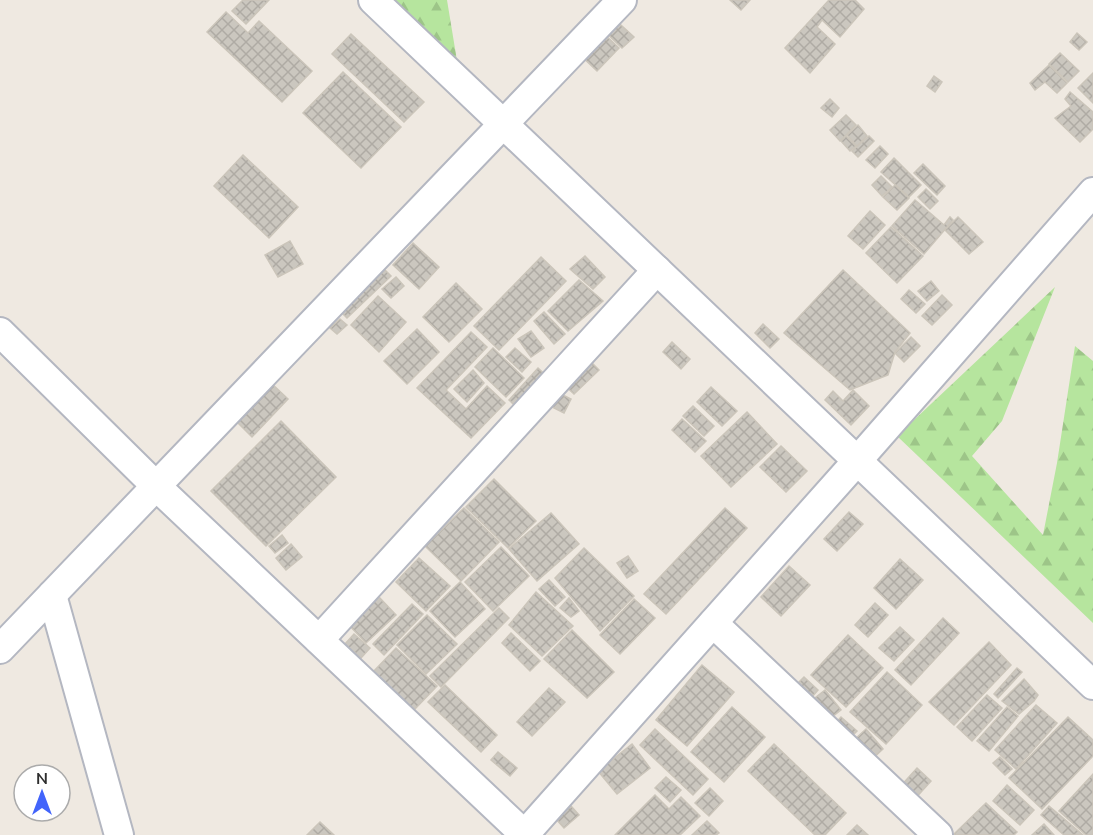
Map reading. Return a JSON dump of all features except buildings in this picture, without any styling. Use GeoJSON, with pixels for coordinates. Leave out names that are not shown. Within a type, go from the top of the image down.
{"type":"FeatureCollection","features":[{"type":"Feature","properties":{"kind":"street"},"geometry":{"type":"LineString","coordinates":[[373,0],[1093,685]]}},
{"type":"Feature","properties":{"kind":"street"},"geometry":{"type":"LineString","coordinates":[[0,649],[622,0]]}},
{"type":"Feature","properties":{"kind":"street"},"geometry":{"type":"LineString","coordinates":[[0,332],[156,486],[524,835],[1093,192]]}},
{"type":"Feature","properties":{"kind":"street"},"geometry":{"type":"LineString","coordinates":[[319,640],[657,270]]}},
{"type":"Feature","properties":{"kind":"street"},"geometry":{"type":"LineString","coordinates":[[52,595],[119,835]]}},
{"type":"Feature","properties":{"kind":"street"},"geometry":{"type":"LineString","coordinates":[[713,623],[938,835]]}},
{"type":"Feature","properties":{"kind":"green space"},"geometry":{"type":"Polygon","coordinates":[[[373,0],[447,0],[460,79],[373,0]]]}},
{"type":"Feature","properties":{"kind":"green space"},"geometry":{"type":"Polygon","coordinates":[[[1055,287],[1002,421],[972,456],[1043,535],[1075,346],[1093,361],[1093,623],[897,436],[1055,287]]]}}]}
